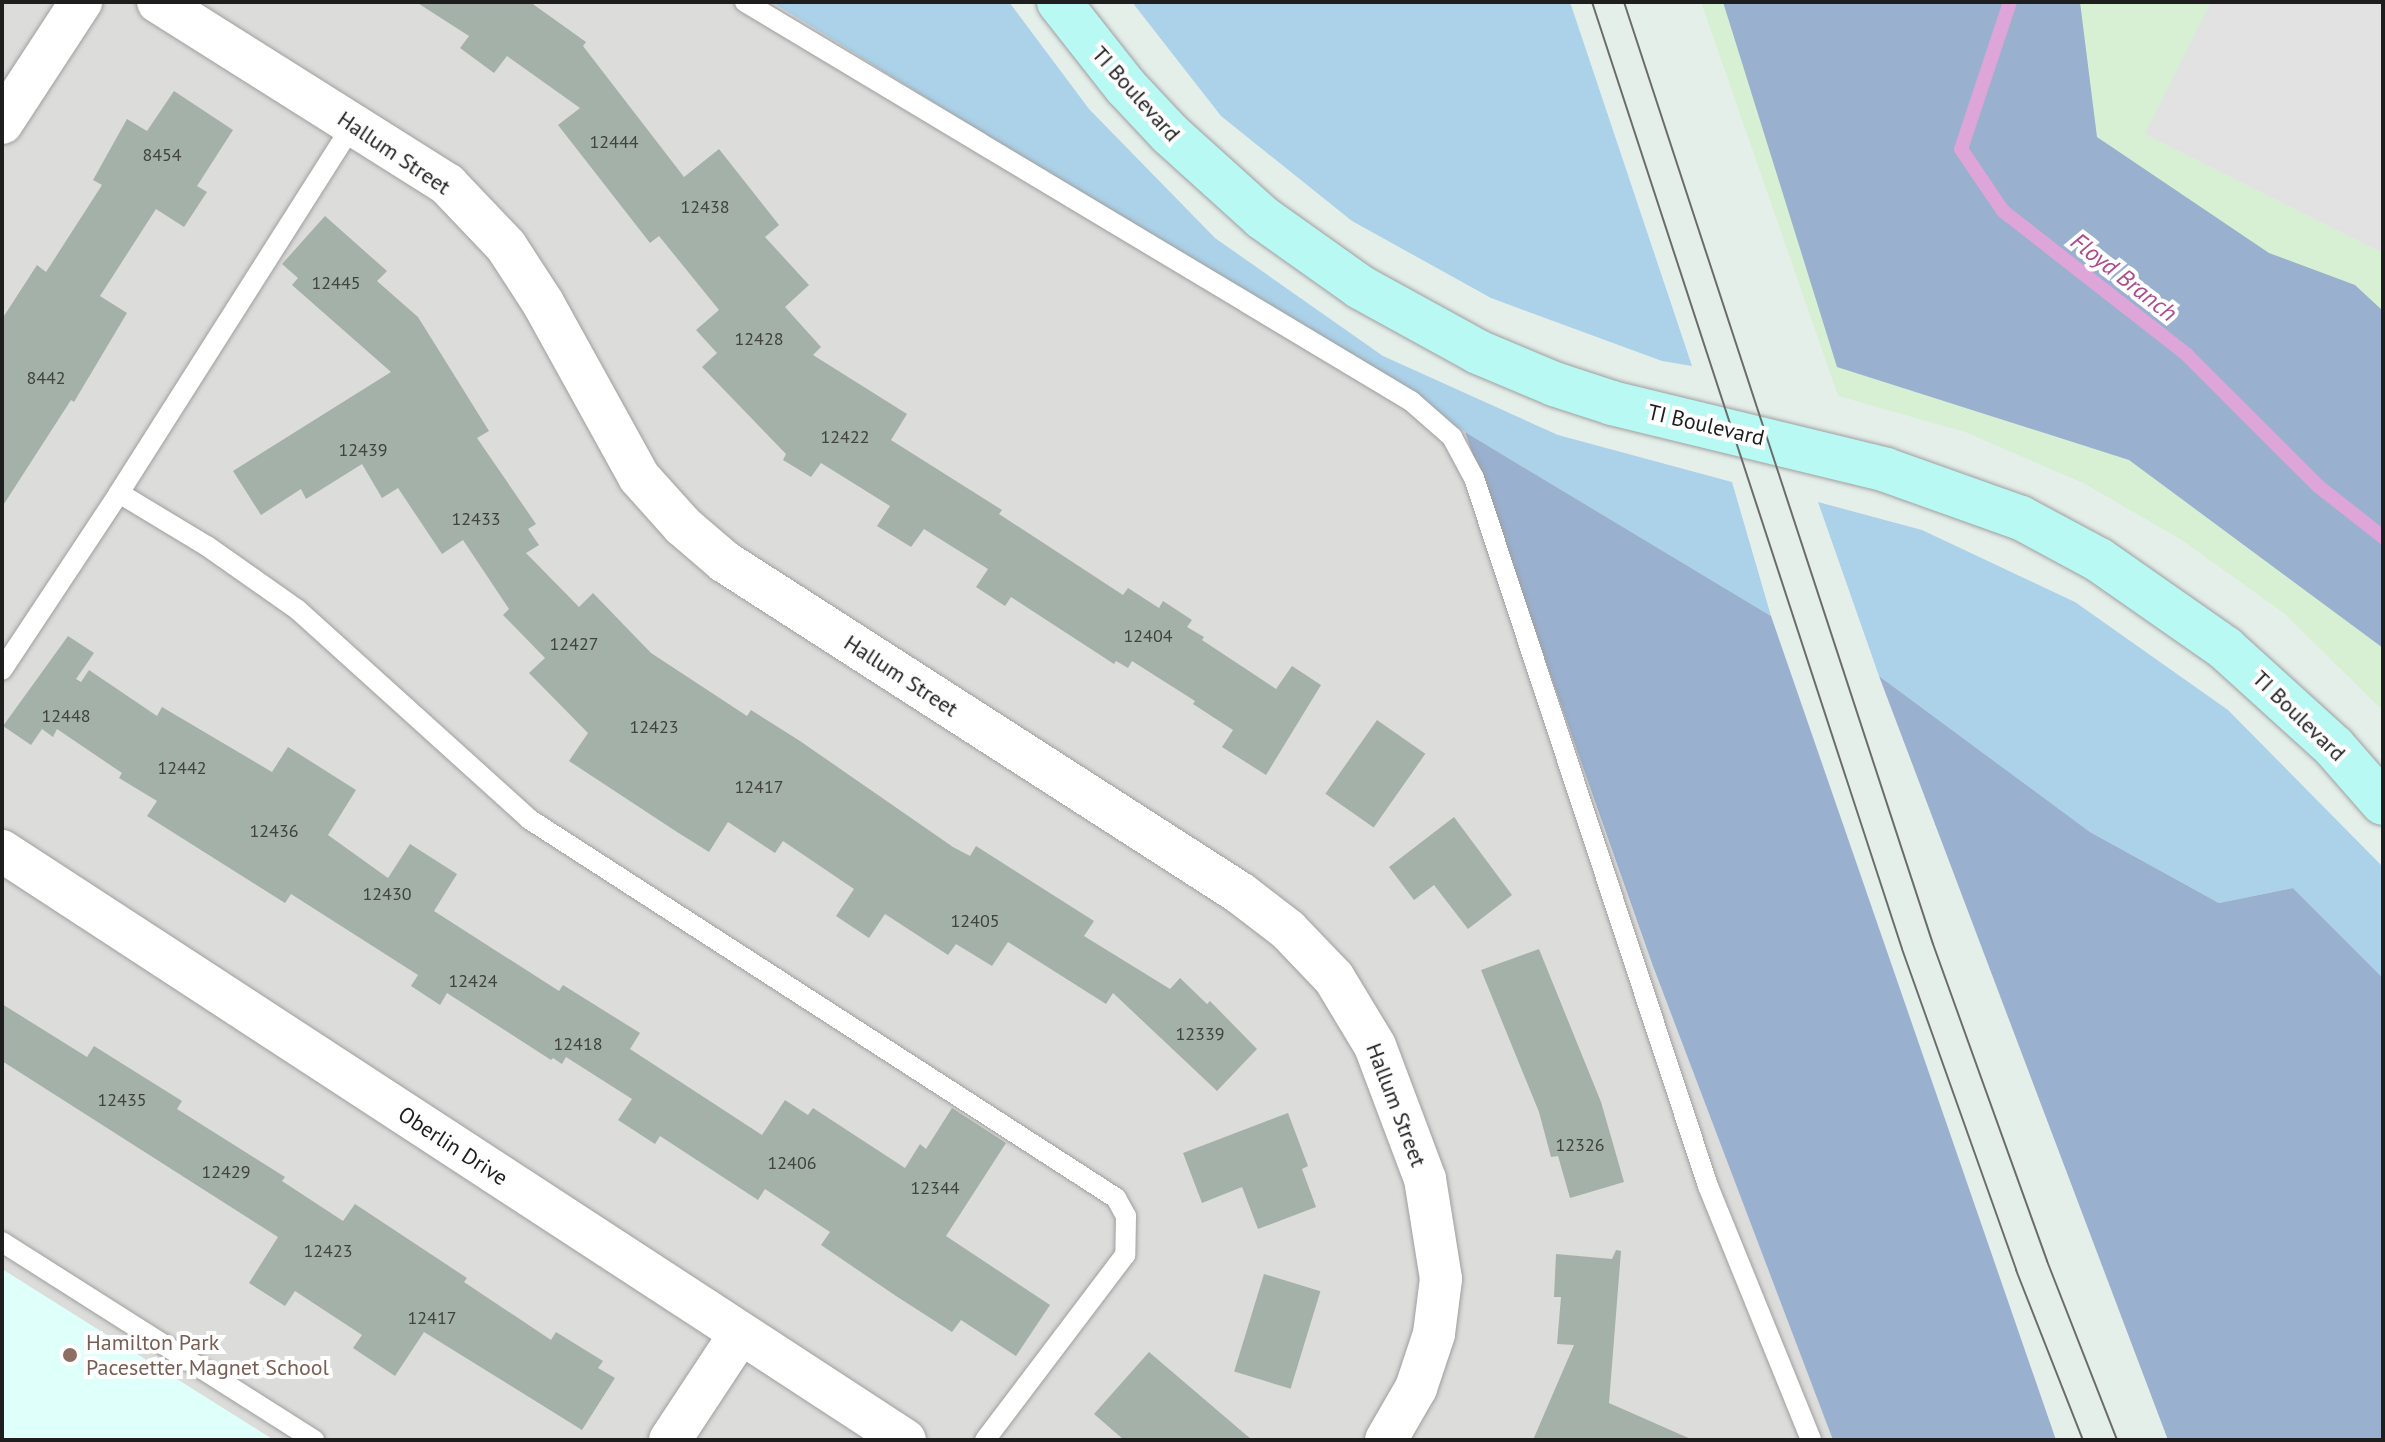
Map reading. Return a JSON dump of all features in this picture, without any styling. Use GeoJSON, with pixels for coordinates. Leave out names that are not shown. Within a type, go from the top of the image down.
{"type":"FeatureCollection","features":[{"type":"Feature","properties":{"kind":"street"},"geometry":{"type":"LineString","coordinates":[[2,123],[81,2]]}},
{"type":"Feature","properties":{"kind":"street","name":"Hallum Street"},"geometry":{"type":"LineString","coordinates":[[158,2],[447,184],[506,246],[543,303],[639,477],[683,526],[725,562],[1240,893],[1288,930],[1334,978],[1375,1046],[1425,1179],[1441,1279],[1434,1334],[1416,1388],[1386,1440]]}},
{"type":"Feature","properties":{"kind":"street","name":"TI Boulevard"},"geometry":{"type":"LineString","coordinates":[[1059,2],[1126,87],[1170,134],[1263,218],[1360,287],[1478,352],[1554,384],[1612,403],[1886,470],[2021,518],[2099,560],[2225,648],[2316,730],[2383,803]]}},
{"type":"Feature","properties":{"kind":"street","name":"Oberlin Drive"},"geometry":{"type":"LineString","coordinates":[[2,851],[905,1440]]}},
{"type":"Feature","properties":{"kind":"street"},"geometry":{"type":"LineString","coordinates":[[670,1440],[740,1334]]}},
{"type":"Feature","properties":{"kind":"lane"},"geometry":{"type":"LineString","coordinates":[[745,2],[1411,401],[1452,437],[1474,478],[1708,1186],[1811,1440]]}},
{"type":"Feature","properties":{"kind":"lane"},"geometry":{"type":"LineString","coordinates":[[2,670],[119,493],[353,124]]}},
{"type":"Feature","properties":{"kind":"lane"},"geometry":{"type":"LineString","coordinates":[[119,493],[207,546],[298,610],[529,819],[1098,1182],[1116,1198],[1126,1216],[1125,1255],[985,1440]]}},
{"type":"Feature","properties":{"kind":"lane"},"geometry":{"type":"LineString","coordinates":[[2,1242],[314,1440]]}},
{"type":"Feature","properties":{"kind":"shaded area"},"geometry":{"type":"Polygon","coordinates":[[[2,2],[772,2],[1620,528],[1979,1440],[2,1440],[2,2]]]}},
{"type":"Feature","properties":{"kind":"shaded area"},"geometry":{"type":"Polygon","coordinates":[[[772,2],[1009,2],[1089,109],[1215,238],[1383,356],[1558,435],[1732,482],[1771,616],[1465,432],[772,2]]]}},
{"type":"Feature","properties":{"kind":"shaded area"},"geometry":{"type":"Polygon","coordinates":[[[1132,2],[1570,2],[1692,366],[1662,361],[1491,298],[1352,221],[1221,116],[1132,2]]]}},
{"type":"Feature","properties":{"kind":"shaded area"},"geometry":{"type":"Polygon","coordinates":[[[1701,2],[2383,2],[2383,711],[2285,614],[2180,539],[2085,484],[1965,432],[1838,396],[1701,2]]]}},
{"type":"Feature","properties":{"kind":"shaded area"},"geometry":{"type":"Polygon","coordinates":[[[1723,2],[2080,2],[2097,137],[2269,253],[2355,285],[2383,311],[2383,648],[2129,460],[1837,367],[1723,2]]]}},
{"type":"Feature","properties":{"kind":"shaded area"},"geometry":{"type":"Polygon","coordinates":[[[2211,2],[2383,2],[2383,253],[2145,134],[2211,2]]]}},
{"type":"Feature","properties":{"kind":"shaded area"},"geometry":{"type":"Polygon","coordinates":[[[1465,432],[1771,616],[2056,1440],[1833,1440],[1653,966],[1465,432]]]}},
{"type":"Feature","properties":{"kind":"shaded area"},"geometry":{"type":"Polygon","coordinates":[[[1818,502],[1922,530],[2075,602],[2228,710],[2383,867],[2383,978],[2293,888],[2219,903],[2090,832],[1879,676],[1818,502]]]}},
{"type":"Feature","properties":{"kind":"shaded area"},"geometry":{"type":"Polygon","coordinates":[[[1879,676],[2090,832],[2219,903],[2293,888],[2383,978],[2383,1440],[2168,1440],[1879,676]]]}},
{"type":"Feature","properties":{"kind":"shaded area","name":"Hamilton Park Pacesetter Magnet School"},"geometry":{"type":"Polygon","coordinates":[[[2,1269],[274,1440],[2,1440],[2,1269]]]}},
{"type":"Feature","properties":{"kind":"building"},"geometry":{"type":"Polygon","coordinates":[[[416,2],[530,2],[586,42],[583,46],[684,177],[719,149],[779,225],[765,237],[809,285],[785,307],[821,347],[813,355],[907,414],[891,440],[1002,510],[999,514],[1123,595],[1128,588],[1159,608],[1163,601],[1192,620],[1187,627],[1204,637],[1202,640],[1276,689],[1292,666],[1321,685],[1266,775],[1222,747],[1233,730],[1193,704],[1195,701],[1132,661],[1128,668],[1116,661],[1114,664],[1011,597],[1005,606],[976,587],[988,569],[924,529],[911,547],[877,526],[890,506],[821,463],[811,477],[783,460],[786,454],[702,367],[717,353],[696,330],[719,310],[659,236],[650,243],[558,125],[580,108],[507,56],[494,73],[460,48],[469,36],[416,2]]]}},
{"type":"Feature","properties":{"kind":"building"},"geometry":{"type":"Polygon","coordinates":[[[174,91],[233,130],[197,186],[207,192],[184,227],[156,209],[100,296],[127,313],[74,402],[71,400],[2,507],[2,319],[37,265],[46,272],[102,185],[93,180],[127,119],[147,131],[174,91]]]}},
{"type":"Feature","properties":{"kind":"building"},"geometry":{"type":"Polygon","coordinates":[[[325,216],[387,271],[377,281],[418,317],[489,431],[477,438],[536,524],[528,529],[539,545],[526,553],[579,607],[593,593],[651,653],[747,716],[751,710],[800,741],[953,847],[970,856],[976,846],[1094,921],[1084,936],[1170,989],[1180,978],[1207,1004],[1210,1001],[1257,1049],[1217,1091],[1113,993],[1106,1004],[1008,942],[992,966],[956,944],[948,955],[885,914],[869,938],[836,916],[854,889],[783,841],[775,853],[728,822],[709,852],[677,832],[569,761],[588,733],[529,673],[545,658],[503,615],[509,609],[463,540],[442,554],[398,488],[382,498],[362,464],[306,499],[301,489],[261,515],[233,471],[391,372],[292,285],[298,278],[282,264],[325,216]]]}},
{"type":"Feature","properties":{"kind":"building"},"geometry":{"type":"Polygon","coordinates":[[[68,636],[94,653],[76,679],[81,682],[89,670],[157,716],[162,707],[272,772],[288,747],[356,790],[328,835],[388,878],[410,844],[457,874],[434,911],[559,991],[563,985],[640,1033],[630,1049],[762,1135],[785,1100],[808,1115],[813,1108],[905,1168],[920,1144],[926,1149],[952,1108],[1006,1143],[946,1236],[1050,1305],[1016,1356],[961,1320],[952,1332],[896,1296],[821,1245],[830,1232],[765,1189],[758,1200],[660,1136],[655,1144],[618,1120],[632,1099],[566,1057],[562,1064],[553,1058],[551,1060],[447,993],[440,1005],[411,986],[418,975],[291,894],[285,903],[147,816],[157,801],[119,778],[122,773],[57,729],[53,737],[42,729],[31,745],[3,726],[68,636]]]}},
{"type":"Feature","properties":{"kind":"building"},"geometry":{"type":"Polygon","coordinates":[[[1377,720],[1425,754],[1374,828],[1325,794],[1377,720]]]}},
{"type":"Feature","properties":{"kind":"building"},"geometry":{"type":"Polygon","coordinates":[[[1454,817],[1512,895],[1468,929],[1434,885],[1414,900],[1389,867],[1454,817]]]}},
{"type":"Feature","properties":{"kind":"building"},"geometry":{"type":"Polygon","coordinates":[[[1539,949],[1601,1102],[1624,1182],[1570,1198],[1558,1156],[1551,1157],[1539,1112],[1481,970],[1539,949]]]}},
{"type":"Feature","properties":{"kind":"building"},"geometry":{"type":"Polygon","coordinates":[[[2,1004],[87,1057],[94,1046],[182,1101],[177,1109],[285,1177],[282,1181],[343,1221],[355,1204],[467,1278],[464,1282],[551,1340],[556,1332],[603,1361],[598,1368],[615,1378],[582,1430],[424,1332],[395,1376],[353,1348],[362,1335],[295,1291],[285,1306],[249,1283],[278,1237],[2,1061],[2,1004]]]}},
{"type":"Feature","properties":{"kind":"building"},"geometry":{"type":"Polygon","coordinates":[[[1288,1113],[1308,1166],[1302,1169],[1316,1207],[1258,1229],[1242,1187],[1202,1203],[1183,1153],[1288,1113]]]}},
{"type":"Feature","properties":{"kind":"building"},"geometry":{"type":"Polygon","coordinates":[[[1616,1250],[1621,1251],[1609,1403],[1693,1440],[1533,1440],[1574,1345],[1557,1344],[1561,1297],[1554,1297],[1556,1254],[1612,1259],[1616,1250]]]}},
{"type":"Feature","properties":{"kind":"building"},"geometry":{"type":"Polygon","coordinates":[[[1264,1274],[1320,1291],[1291,1389],[1234,1372],[1264,1274]]]}},
{"type":"Feature","properties":{"kind":"building"},"geometry":{"type":"Polygon","coordinates":[[[1149,1352],[1252,1440],[1124,1440],[1094,1414],[1149,1352]]]}},
{"type":"Feature","properties":{"kind":"waterway","name":"Floyd Branch"},"geometry":{"type":"LineString","coordinates":[[2010,2],[1961,149],[2003,211],[2187,355],[2318,486],[2383,537]]}},
{"type":"Feature","properties":{"kind":"tram line"},"geometry":{"type":"LineString","coordinates":[[1592,2],[1902,949],[2016,1270],[2083,1440]]}},
{"type":"Feature","properties":{"kind":"tram line"},"geometry":{"type":"LineString","coordinates":[[1624,2],[1933,944],[2047,1261],[2117,1440]]}},
{"type":"Feature","properties":{"kind":"place","name":"Hamilton Park Pacesetter Magnet School"},"geometry":{"type":"Point","coordinates":[70,1355]}}]}
